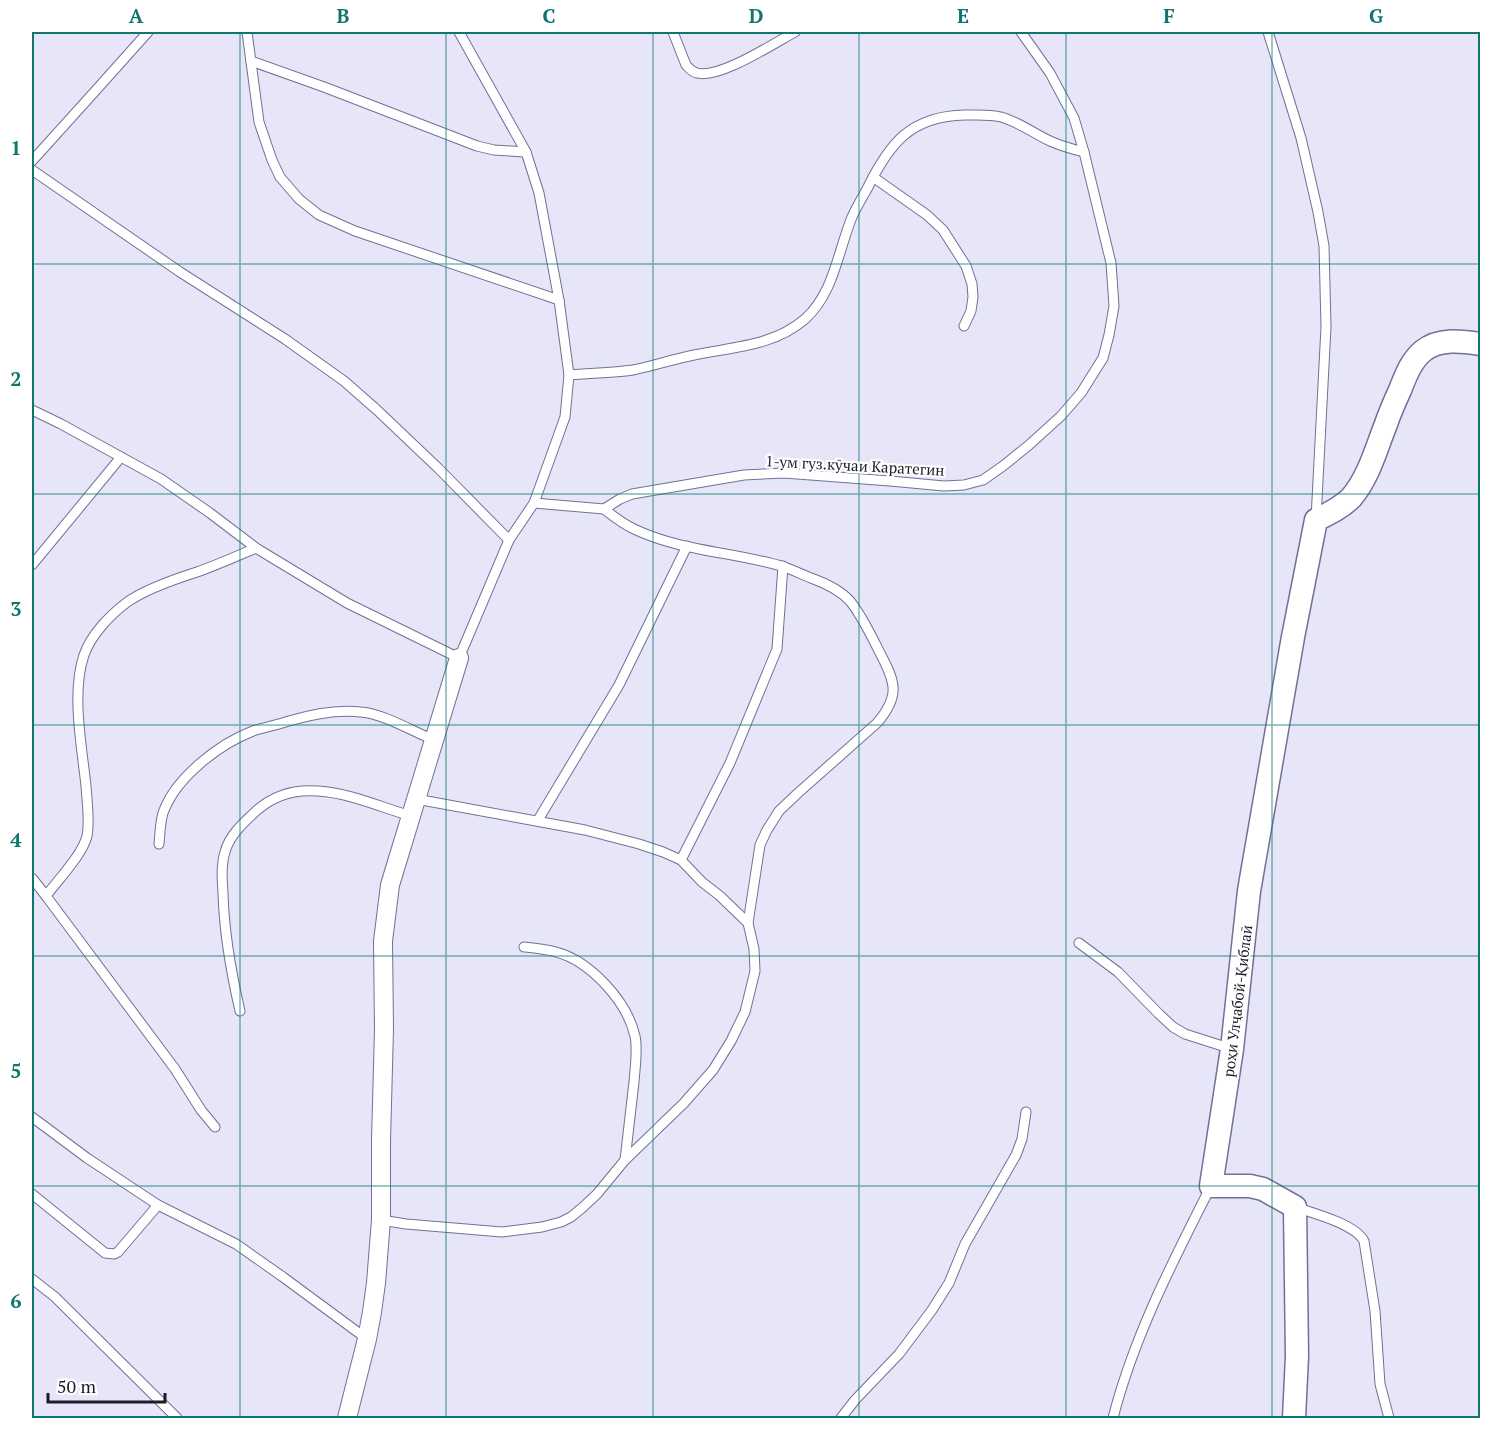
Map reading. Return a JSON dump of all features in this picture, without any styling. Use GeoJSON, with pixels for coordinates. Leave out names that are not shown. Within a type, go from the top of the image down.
{"type":"FeatureCollection","features":[{"type":"Feature","properties":{"kind":"street"},"geometry":{"type":"LineString","coordinates":[[1316,520],[1335,510],[1350,498],[1365,476],[1412,363],[1425,350],[1441,343],[1459,340],[1480,344]]}},
{"type":"Feature","properties":{"kind":"street","name":"роҳи Улҷабой-Қиблаӣ"},"geometry":{"type":"LineString","coordinates":[[1211,1186],[1232,1049],[1249,891],[1293,637],[1316,520]]}},
{"type":"Feature","properties":{"kind":"street"},"geometry":{"type":"LineString","coordinates":[[347,1419],[367,1339],[376,1283],[381,1220],[383,941],[390,885],[459,658]]}},
{"type":"Feature","properties":{"kind":"street"},"geometry":{"type":"LineString","coordinates":[[1211,1186],[1250,1186],[1263,1189],[1296,1207],[1294,1419]]}},
{"type":"Feature","properties":{"kind":"lane"},"geometry":{"type":"LineString","coordinates":[[32,161],[148,32]]}},
{"type":"Feature","properties":{"kind":"lane"},"geometry":{"type":"LineString","coordinates":[[247,32],[259,122],[280,177],[299,199],[319,215],[355,231],[559,300]]}},
{"type":"Feature","properties":{"kind":"lane"},"geometry":{"type":"LineString","coordinates":[[32,410],[161,480],[256,548],[346,603],[459,658],[509,540],[534,504],[565,417],[569,375],[559,300],[539,193],[526,152],[459,32]]}},
{"type":"Feature","properties":{"kind":"lane"},"geometry":{"type":"LineString","coordinates":[[673,32],[686,65],[698,73],[726,68],[795,32]]}},
{"type":"Feature","properties":{"kind":"lane","name":"1-ум гуз.кӯчаи Каратегин"},"geometry":{"type":"LineString","coordinates":[[604,509],[632,494],[744,475],[784,474],[944,486],[964,485],[983,480],[1003,466],[1061,416],[1081,393],[1103,358],[1114,306],[1111,263],[1074,118],[1050,73],[1021,32]]}},
{"type":"Feature","properties":{"kind":"lane"},"geometry":{"type":"LineString","coordinates":[[1268,32],[1301,138],[1324,246],[1326,327],[1316,520]]}},
{"type":"Feature","properties":{"kind":"lane"},"geometry":{"type":"LineString","coordinates":[[251,61],[477,146],[494,150],[526,152]]}},
{"type":"Feature","properties":{"kind":"lane"},"geometry":{"type":"LineString","coordinates":[[569,375],[631,370],[754,344],[774,338],[793,328],[814,309],[827,290],[852,218],[889,150],[906,133],[923,123],[947,115],[1000,117],[1017,123],[1052,142],[1084,152]]}},
{"type":"Feature","properties":{"kind":"lane"},"geometry":{"type":"LineString","coordinates":[[32,170],[344,381],[438,468],[509,540]]}},
{"type":"Feature","properties":{"kind":"lane"},"geometry":{"type":"LineString","coordinates":[[873,177],[927,215],[942,230],[966,266],[972,284],[973,297],[971,311],[964,326]]}},
{"type":"Feature","properties":{"kind":"lane"},"geometry":{"type":"LineString","coordinates":[[32,565],[121,457]]}},
{"type":"Feature","properties":{"kind":"lane"},"geometry":{"type":"LineString","coordinates":[[381,1220],[502,1232],[542,1227],[571,1217],[597,1194],[625,1160],[684,1103],[712,1070],[731,1041],[745,1012],[755,971],[754,949],[748,923],[760,845],[767,830],[779,812],[798,793],[877,723],[886,713],[893,696],[890,675],[884,660],[850,601],[837,590],[783,566],[687,546],[635,530],[604,509],[534,504]]}},
{"type":"Feature","properties":{"kind":"lane"},"geometry":{"type":"LineString","coordinates":[[538,820],[619,685],[687,546]]}},
{"type":"Feature","properties":{"kind":"lane"},"geometry":{"type":"LineString","coordinates":[[46,896],[80,852],[87,836],[87,798],[77,707],[79,676],[84,654],[93,636],[128,601],[172,580],[256,548]]}},
{"type":"Feature","properties":{"kind":"lane"},"geometry":{"type":"LineString","coordinates":[[681,860],[730,763],[777,649],[783,566]]}},
{"type":"Feature","properties":{"kind":"lane"},"geometry":{"type":"LineString","coordinates":[[159,844],[163,812],[173,793],[197,766],[211,755],[253,731],[309,715],[334,711],[362,712],[383,718],[434,740]]}},
{"type":"Feature","properties":{"kind":"lane"},"geometry":{"type":"LineString","coordinates":[[240,1011],[224,919],[222,874],[225,851],[232,835],[264,804],[284,793],[315,790],[338,793],[411,816]]}},
{"type":"Feature","properties":{"kind":"lane"},"geometry":{"type":"LineString","coordinates":[[416,799],[538,820],[639,844],[681,860],[748,923]]}},
{"type":"Feature","properties":{"kind":"lane"},"geometry":{"type":"LineString","coordinates":[[32,878],[189,1088],[201,1110],[215,1128]]}},
{"type":"Feature","properties":{"kind":"lane"},"geometry":{"type":"LineString","coordinates":[[1078,943],[1118,972],[1173,1026],[1185,1034],[1232,1049]]}},
{"type":"Feature","properties":{"kind":"lane"},"geometry":{"type":"LineString","coordinates":[[524,946],[555,951],[584,965],[614,994],[629,1018],[635,1037],[636,1058],[625,1160]]}},
{"type":"Feature","properties":{"kind":"lane"},"geometry":{"type":"LineString","coordinates":[[841,1419],[855,1400],[899,1354],[949,1283],[965,1244],[1016,1155],[1022,1139],[1026,1112]]}},
{"type":"Feature","properties":{"kind":"lane"},"geometry":{"type":"LineString","coordinates":[[32,1117],[87,1158],[158,1205],[236,1244],[367,1339]]}},
{"type":"Feature","properties":{"kind":"lane"},"geometry":{"type":"LineString","coordinates":[[1113,1419],[1134,1350],[1162,1283],[1211,1186]]}},
{"type":"Feature","properties":{"kind":"lane"},"geometry":{"type":"LineString","coordinates":[[32,1194],[89,1241],[110,1254],[118,1251],[158,1205]]}},
{"type":"Feature","properties":{"kind":"lane"},"geometry":{"type":"LineString","coordinates":[[1296,1207],[1354,1230],[1364,1241],[1375,1311],[1380,1384],[1389,1419]]}},
{"type":"Feature","properties":{"kind":"lane"},"geometry":{"type":"LineString","coordinates":[[32,1279],[55,1297],[177,1419]]}}]}
